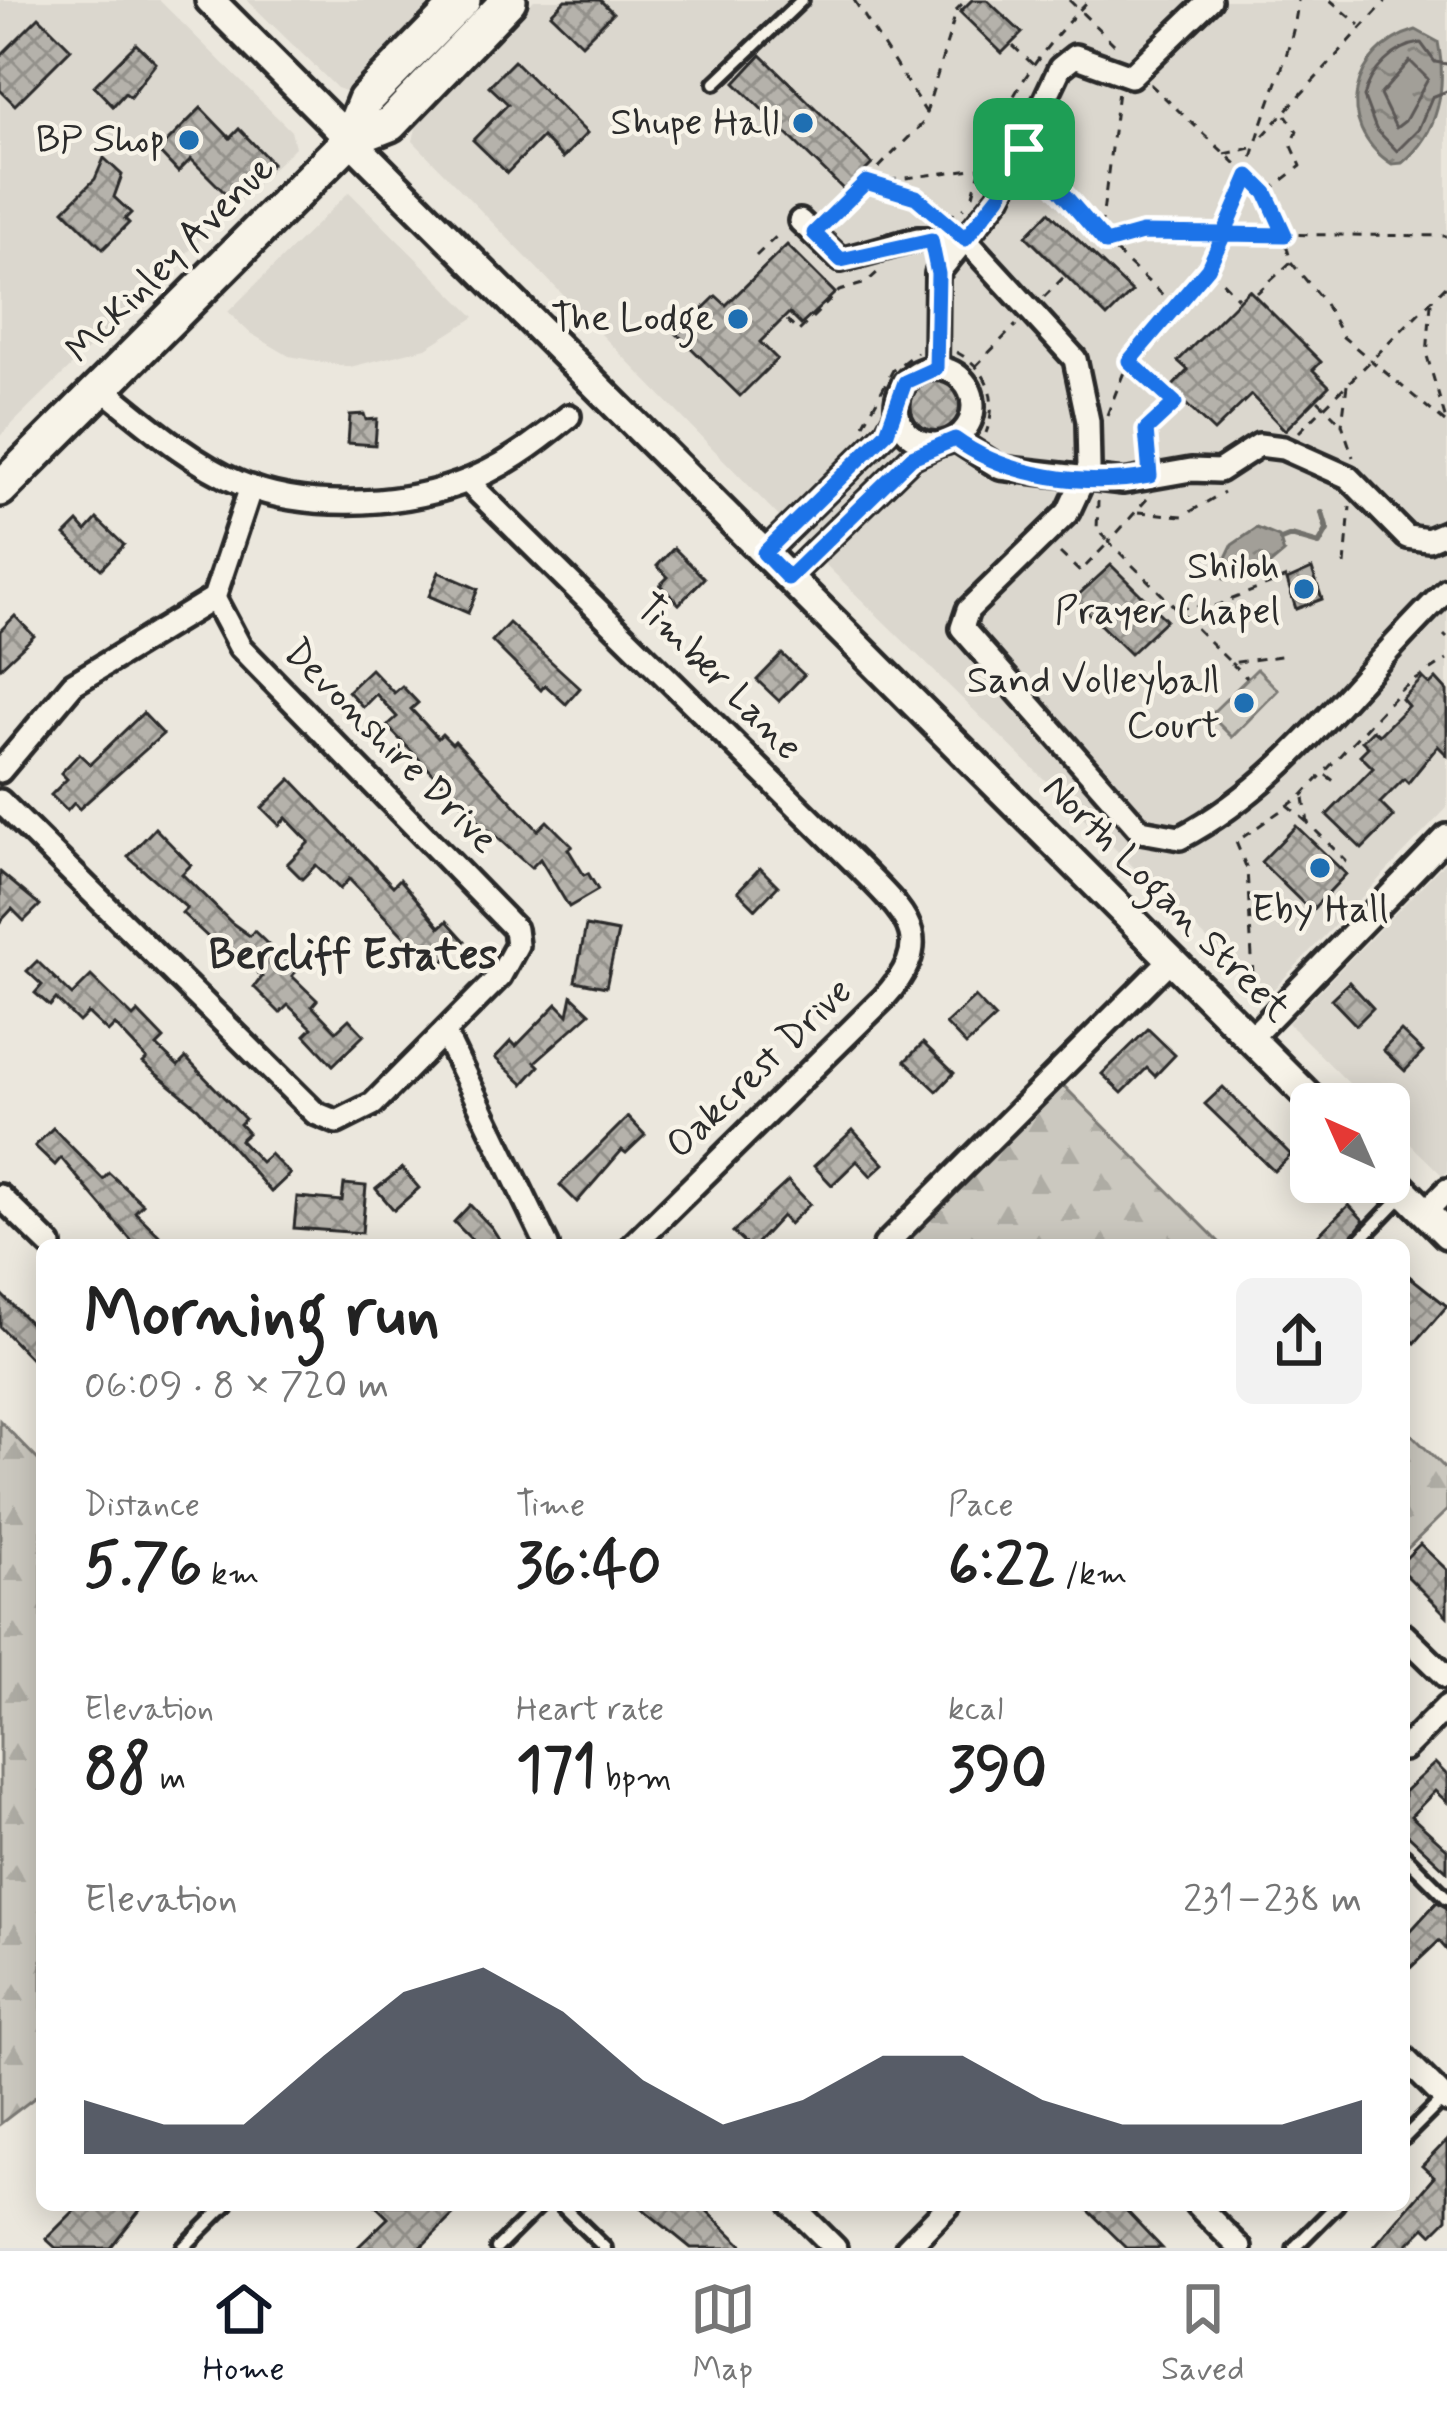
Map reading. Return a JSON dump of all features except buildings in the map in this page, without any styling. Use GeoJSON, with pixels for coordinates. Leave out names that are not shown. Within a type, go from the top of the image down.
{"type":"FeatureCollection","features":[{"type":"Feature","properties":{"kind":"main road"},"geometry":{"type":"LineString","coordinates":[[350,140],[365,100],[463,0]]}},
{"type":"Feature","properties":{"kind":"main road"},"geometry":{"type":"LineString","coordinates":[[350,140],[390,124],[509,0]]}},
{"type":"Feature","properties":{"kind":"main road","name":"McKinley Avenue"},"geometry":{"type":"LineString","coordinates":[[0,489],[350,140]]}},
{"type":"Feature","properties":{"kind":"street","name":"North Logan Street"},"geometry":{"type":"LineString","coordinates":[[210,0],[1295,1083]]}},
{"type":"Feature","properties":{"kind":"street"},"geometry":{"type":"LineString","coordinates":[[938,274],[1009,179],[1052,83],[1076,56],[1131,76],[1210,0]]}},
{"type":"Feature","properties":{"kind":"street"},"geometry":{"type":"LineString","coordinates":[[799,228],[841,260],[924,239],[965,239],[1075,359],[1088,421],[1091,479],[1068,512],[979,599],[962,628],[1130,821],[1158,838],[1180,838],[1244,798],[1296,752],[1447,590]]}},
{"type":"Feature","properties":{"kind":"street"},"geometry":{"type":"LineString","coordinates":[[924,239],[938,274],[936,358]]}},
{"type":"Feature","properties":{"kind":"street"},"geometry":{"type":"LineString","coordinates":[[764,553],[887,432],[905,382],[936,358]]}},
{"type":"Feature","properties":{"kind":"street"},"geometry":{"type":"LineString","coordinates":[[788,578],[912,457],[954,445],[974,411],[970,373],[936,358]]}},
{"type":"Feature","properties":{"kind":"street"},"geometry":{"type":"LineString","coordinates":[[102,388],[172,445],[251,487],[284,496],[360,501],[467,481],[494,469],[569,416]]}},
{"type":"Feature","properties":{"kind":"street"},"geometry":{"type":"LineString","coordinates":[[897,414],[915,439],[954,445],[1000,468],[1091,479],[1220,471],[1259,445],[1283,448],[1348,477],[1407,537],[1428,540],[1447,532]]}},
{"type":"Feature","properties":{"kind":"street","name":"Timber Lane"},"geometry":{"type":"LineString","coordinates":[[467,481],[861,869],[913,931]]}},
{"type":"Feature","properties":{"kind":"street"},"geometry":{"type":"LineString","coordinates":[[0,771],[74,684],[214,598],[251,487]]}},
{"type":"Feature","properties":{"kind":"street","name":"Devonshire Drive"},"geometry":{"type":"LineString","coordinates":[[214,598],[240,647],[506,915],[517,945],[512,962],[445,1034]]}},
{"type":"Feature","properties":{"kind":"street"},"geometry":{"type":"LineString","coordinates":[[0,800],[296,1096],[327,1120],[337,1121],[373,1104],[445,1034],[544,1239]]}},
{"type":"Feature","properties":{"kind":"street"},"geometry":{"type":"LineString","coordinates":[[1251,1038],[1447,836]]}},
{"type":"Feature","properties":{"kind":"street","name":"Oakcrest Drive"},"geometry":{"type":"LineString","coordinates":[[639,1239],[884,999],[905,974],[914,950],[913,931]]}},
{"type":"Feature","properties":{"kind":"street"},"geometry":{"type":"LineString","coordinates":[[891,1239],[1171,959]]}},
{"type":"Feature","properties":{"kind":"street"},"geometry":{"type":"LineString","coordinates":[[1410,1194],[1447,1190]]}},
{"type":"Feature","properties":{"kind":"street"},"geometry":{"type":"LineString","coordinates":[[0,1196],[44,1239]]}},
{"type":"Feature","properties":{"kind":"street"},"geometry":{"type":"LineString","coordinates":[[1410,1198],[1447,1234]]}},
{"type":"Feature","properties":{"kind":"street"},"geometry":{"type":"LineString","coordinates":[[1410,1641],[1447,1677]]}},
{"type":"Feature","properties":{"kind":"street"},"geometry":{"type":"LineString","coordinates":[[1410,1743],[1447,1706]]}},
{"type":"Feature","properties":{"kind":"street"},"geometry":{"type":"LineString","coordinates":[[1410,2065],[1446,2098]]}},
{"type":"Feature","properties":{"kind":"street"},"geometry":{"type":"LineString","coordinates":[[798,2211],[836,2248]]}},
{"type":"Feature","properties":{"kind":"street"},"geometry":{"type":"LineString","coordinates":[[907,2248],[944,2211]]}},
{"type":"Feature","properties":{"kind":"street"},"geometry":{"type":"LineString","coordinates":[[1203,2211],[1240,2248]]}},
{"type":"Feature","properties":{"kind":"lane"},"geometry":{"type":"LineString","coordinates":[[715,83],[802,0]]}},
{"type":"Feature","properties":{"kind":"lane"},"geometry":{"type":"LineString","coordinates":[[1361,1239],[1397,1203]]}},
{"type":"Feature","properties":{"kind":"lane"},"geometry":{"type":"LineString","coordinates":[[1410,1861],[1447,1898]]}},
{"type":"Feature","properties":{"kind":"lane"},"geometry":{"type":"LineString","coordinates":[[1410,2132],[1446,2098]]}},
{"type":"Feature","properties":{"kind":"lane"},"geometry":{"type":"LineString","coordinates":[[183,2248],[220,2211]]}},
{"type":"Feature","properties":{"kind":"lane"},"geometry":{"type":"LineString","coordinates":[[497,2248],[534,2211]]}},
{"type":"Feature","properties":{"kind":"lane"},"geometry":{"type":"LineString","coordinates":[[567,2211],[605,2248]]}},
{"type":"Feature","properties":{"kind":"lane"},"geometry":{"type":"LineString","coordinates":[[1294,2248],[1331,2211]]}},
{"type":"Feature","properties":{"kind":"path"},"geometry":{"type":"LineString","coordinates":[[854,0],[927,114]]}},
{"type":"Feature","properties":{"kind":"path"},"geometry":{"type":"LineString","coordinates":[[756,256],[866,182],[927,114],[957,9],[966,0]]}},
{"type":"Feature","properties":{"kind":"path"},"geometry":{"type":"LineString","coordinates":[[1069,0],[1266,193],[1291,262],[1324,302],[1343,338],[1446,423]]}},
{"type":"Feature","properties":{"kind":"path"},"geometry":{"type":"LineString","coordinates":[[924,239],[974,194],[979,168],[1030,63],[1089,0]]}},
{"type":"Feature","properties":{"kind":"path"},"geometry":{"type":"LineString","coordinates":[[1261,137],[1277,72],[1296,25],[1298,0]]}},
{"type":"Feature","properties":{"kind":"path"},"geometry":{"type":"LineString","coordinates":[[1330,0],[1360,26]]}},
{"type":"Feature","properties":{"kind":"path"},"geometry":{"type":"LineString","coordinates":[[1079,572],[1153,490],[1146,430],[1175,403],[1129,361],[1208,268],[1249,176],[1253,148],[1387,0]]}},
{"type":"Feature","properties":{"kind":"path"},"geometry":{"type":"LineString","coordinates":[[1013,46],[1052,83]]}},
{"type":"Feature","properties":{"kind":"path"},"geometry":{"type":"LineString","coordinates":[[1100,238],[1118,89]]}},
{"type":"Feature","properties":{"kind":"path"},"geometry":{"type":"LineString","coordinates":[[1266,193],[1300,166],[1292,146],[1297,131],[1285,114]]}},
{"type":"Feature","properties":{"kind":"path"},"geometry":{"type":"LineString","coordinates":[[1225,154],[1253,148]]}},
{"type":"Feature","properties":{"kind":"path"},"geometry":{"type":"LineString","coordinates":[[1024,149],[1100,238],[1175,306]]}},
{"type":"Feature","properties":{"kind":"path"},"geometry":{"type":"LineString","coordinates":[[878,184],[979,168]]}},
{"type":"Feature","properties":{"kind":"path"},"geometry":{"type":"LineString","coordinates":[[1009,179],[1062,193]]}},
{"type":"Feature","properties":{"kind":"path"},"geometry":{"type":"LineString","coordinates":[[866,182],[916,197],[965,239]]}},
{"type":"Feature","properties":{"kind":"path"},"geometry":{"type":"LineString","coordinates":[[1106,243],[1142,233],[1447,236]]}},
{"type":"Feature","properties":{"kind":"path"},"geometry":{"type":"LineString","coordinates":[[1257,293],[1291,262]]}},
{"type":"Feature","properties":{"kind":"path"},"geometry":{"type":"LineString","coordinates":[[787,320],[798,332],[850,287],[866,283],[883,268]]}},
{"type":"Feature","properties":{"kind":"path"},"geometry":{"type":"LineString","coordinates":[[1208,268],[1238,298]]}},
{"type":"Feature","properties":{"kind":"path"},"geometry":{"type":"LineString","coordinates":[[970,373],[1064,277]]}},
{"type":"Feature","properties":{"kind":"path"},"geometry":{"type":"LineString","coordinates":[[834,278],[850,287]]}},
{"type":"Feature","properties":{"kind":"path"},"geometry":{"type":"LineString","coordinates":[[1283,448],[1447,285]]}},
{"type":"Feature","properties":{"kind":"path"},"geometry":{"type":"LineString","coordinates":[[1432,301],[1427,356],[1446,423]]}},
{"type":"Feature","properties":{"kind":"path"},"geometry":{"type":"LineString","coordinates":[[851,437],[866,422],[893,370],[915,352],[936,358],[957,352],[992,394],[992,414],[988,431],[954,445]]}},
{"type":"Feature","properties":{"kind":"path"},"geometry":{"type":"LineString","coordinates":[[1342,424],[1347,384]]}},
{"type":"Feature","properties":{"kind":"path"},"geometry":{"type":"LineString","coordinates":[[1318,400],[1342,424],[1354,455],[1348,477],[1352,519],[1345,565]]}},
{"type":"Feature","properties":{"kind":"path"},"geometry":{"type":"LineString","coordinates":[[1091,479],[1096,530],[1247,678]]}},
{"type":"Feature","properties":{"kind":"path"},"geometry":{"type":"LineString","coordinates":[[1060,553],[1088,581]]}},
{"type":"Feature","properties":{"kind":"path"},"geometry":{"type":"LineString","coordinates":[[1177,608],[1215,606],[1287,577]]}},
{"type":"Feature","properties":{"kind":"path"},"geometry":{"type":"LineString","coordinates":[[1232,663],[1288,655]]}},
{"type":"Feature","properties":{"kind":"path"},"geometry":{"type":"LineString","coordinates":[[1254,993],[1247,869],[1236,842],[1303,795],[1403,688],[1447,660]]}},
{"type":"Feature","properties":{"kind":"path"},"geometry":{"type":"LineString","coordinates":[[1324,773],[1339,785]]}},
{"type":"Feature","properties":{"kind":"path"},"geometry":{"type":"LineString","coordinates":[[1303,795],[1308,823]]}},
{"type":"Feature","properties":{"kind":"path"},"geometry":{"type":"LineString","coordinates":[[1286,805],[1346,861],[1340,867]]}},
{"type":"Feature","properties":{"kind":"shaded area"},"geometry":{"type":"Polygon","coordinates":[[[0,0],[159,0],[291,131],[295,147],[0,436],[0,0]]]}},
{"type":"Feature","properties":{"kind":"shaded area"},"geometry":{"type":"Polygon","coordinates":[[[247,0],[447,0],[351,93],[337,88],[247,0]]]}},
{"type":"Feature","properties":{"kind":"shaded area"},"geometry":{"type":"Polygon","coordinates":[[[534,0],[1447,0],[1447,808],[1266,997],[832,571],[413,141],[418,119],[534,0]]]}},
{"type":"Feature","properties":{"kind":"shaded area"},"geometry":{"type":"Polygon","coordinates":[[[349,192],[475,317],[426,348],[350,367],[289,356],[250,333],[228,312],[349,192]]]}},
{"type":"Feature","properties":{"kind":"shaded area"},"geometry":{"type":"Polygon","coordinates":[[[1447,860],[1447,1172],[1443,1176],[1410,1144],[1410,1083],[1349,1083],[1288,1023],[1447,860]]]}},
{"type":"Feature","properties":{"kind":"green space","name":"Sand Volleyball Court"},"geometry":{"type":"Polygon","coordinates":[[[1257,669],[1278,690],[1232,737],[1210,715],[1257,669]]]}},
{"type":"Feature","properties":{"kind":"green space"},"geometry":{"type":"Polygon","coordinates":[[[1056,1078],[1216,1239],[896,1239],[1056,1078]]]}},
{"type":"Feature","properties":{"kind":"green space"},"geometry":{"type":"Polygon","coordinates":[[[0,1421],[36,1458],[36,2097],[0,2124],[0,1421]]]}},
{"type":"Feature","properties":{"kind":"green space"},"geometry":{"type":"Polygon","coordinates":[[[1410,1433],[1447,1470],[1447,1510],[1410,1546],[1410,1433]]]}},
{"type":"Feature","properties":{"kind":"water"},"geometry":{"type":"Polygon","coordinates":[[[1416,30],[1438,42],[1440,92],[1424,138],[1402,163],[1392,164],[1373,148],[1361,129],[1357,90],[1376,53],[1416,30]]]}},
{"type":"Feature","properties":{"kind":"water"},"geometry":{"type":"Polygon","coordinates":[[[1257,528],[1279,537],[1284,553],[1252,580],[1224,579],[1219,572],[1232,545],[1257,528]]]}},
{"type":"Feature","properties":{"kind":"waterway"},"geometry":{"type":"LineString","coordinates":[[1281,540],[1291,536],[1319,544],[1327,530],[1322,513]]}},
{"type":"Feature","properties":{"kind":"place","name":"Shupe Hall"},"geometry":{"type":"Point","coordinates":[803,123]}},
{"type":"Feature","properties":{"kind":"place","name":"BP Shop"},"geometry":{"type":"Point","coordinates":[189,140]}},
{"type":"Feature","properties":{"kind":"place","name":"The Lodge"},"geometry":{"type":"Point","coordinates":[738,319]}},
{"type":"Feature","properties":{"kind":"place","name":"Shiloh Prayer Chapel"},"geometry":{"type":"Point","coordinates":[1304,589]}},
{"type":"Feature","properties":{"kind":"place","name":"Sand Volleyball Court"},"geometry":{"type":"Point","coordinates":[1244,703]}},
{"type":"Feature","properties":{"kind":"place","name":"Eby Hall"},"geometry":{"type":"Point","coordinates":[1320,868]}},
{"type":"Feature","properties":{"kind":"district","name":"Bercliff Estates"},"geometry":{"type":"Point","coordinates":[353,956]}},
{"type":"Feature","properties":{"kind":"route"},"geometry":{"type":"LineString","coordinates":[[1024,149],[999,196],[965,239],[916,197],[892,186],[866,182],[814,233],[841,260],[893,244],[931,240],[938,274],[936,368],[924,369],[905,382],[887,432],[764,553],[788,578],[912,457],[955,439],[1000,468],[1099,481],[1150,476],[1146,430],[1157,413],[1175,403],[1129,361],[1145,336],[1208,268],[1224,234],[1285,235],[1266,193],[1249,176],[1224,234],[1142,233],[1106,243],[1024,149]]}}]}
